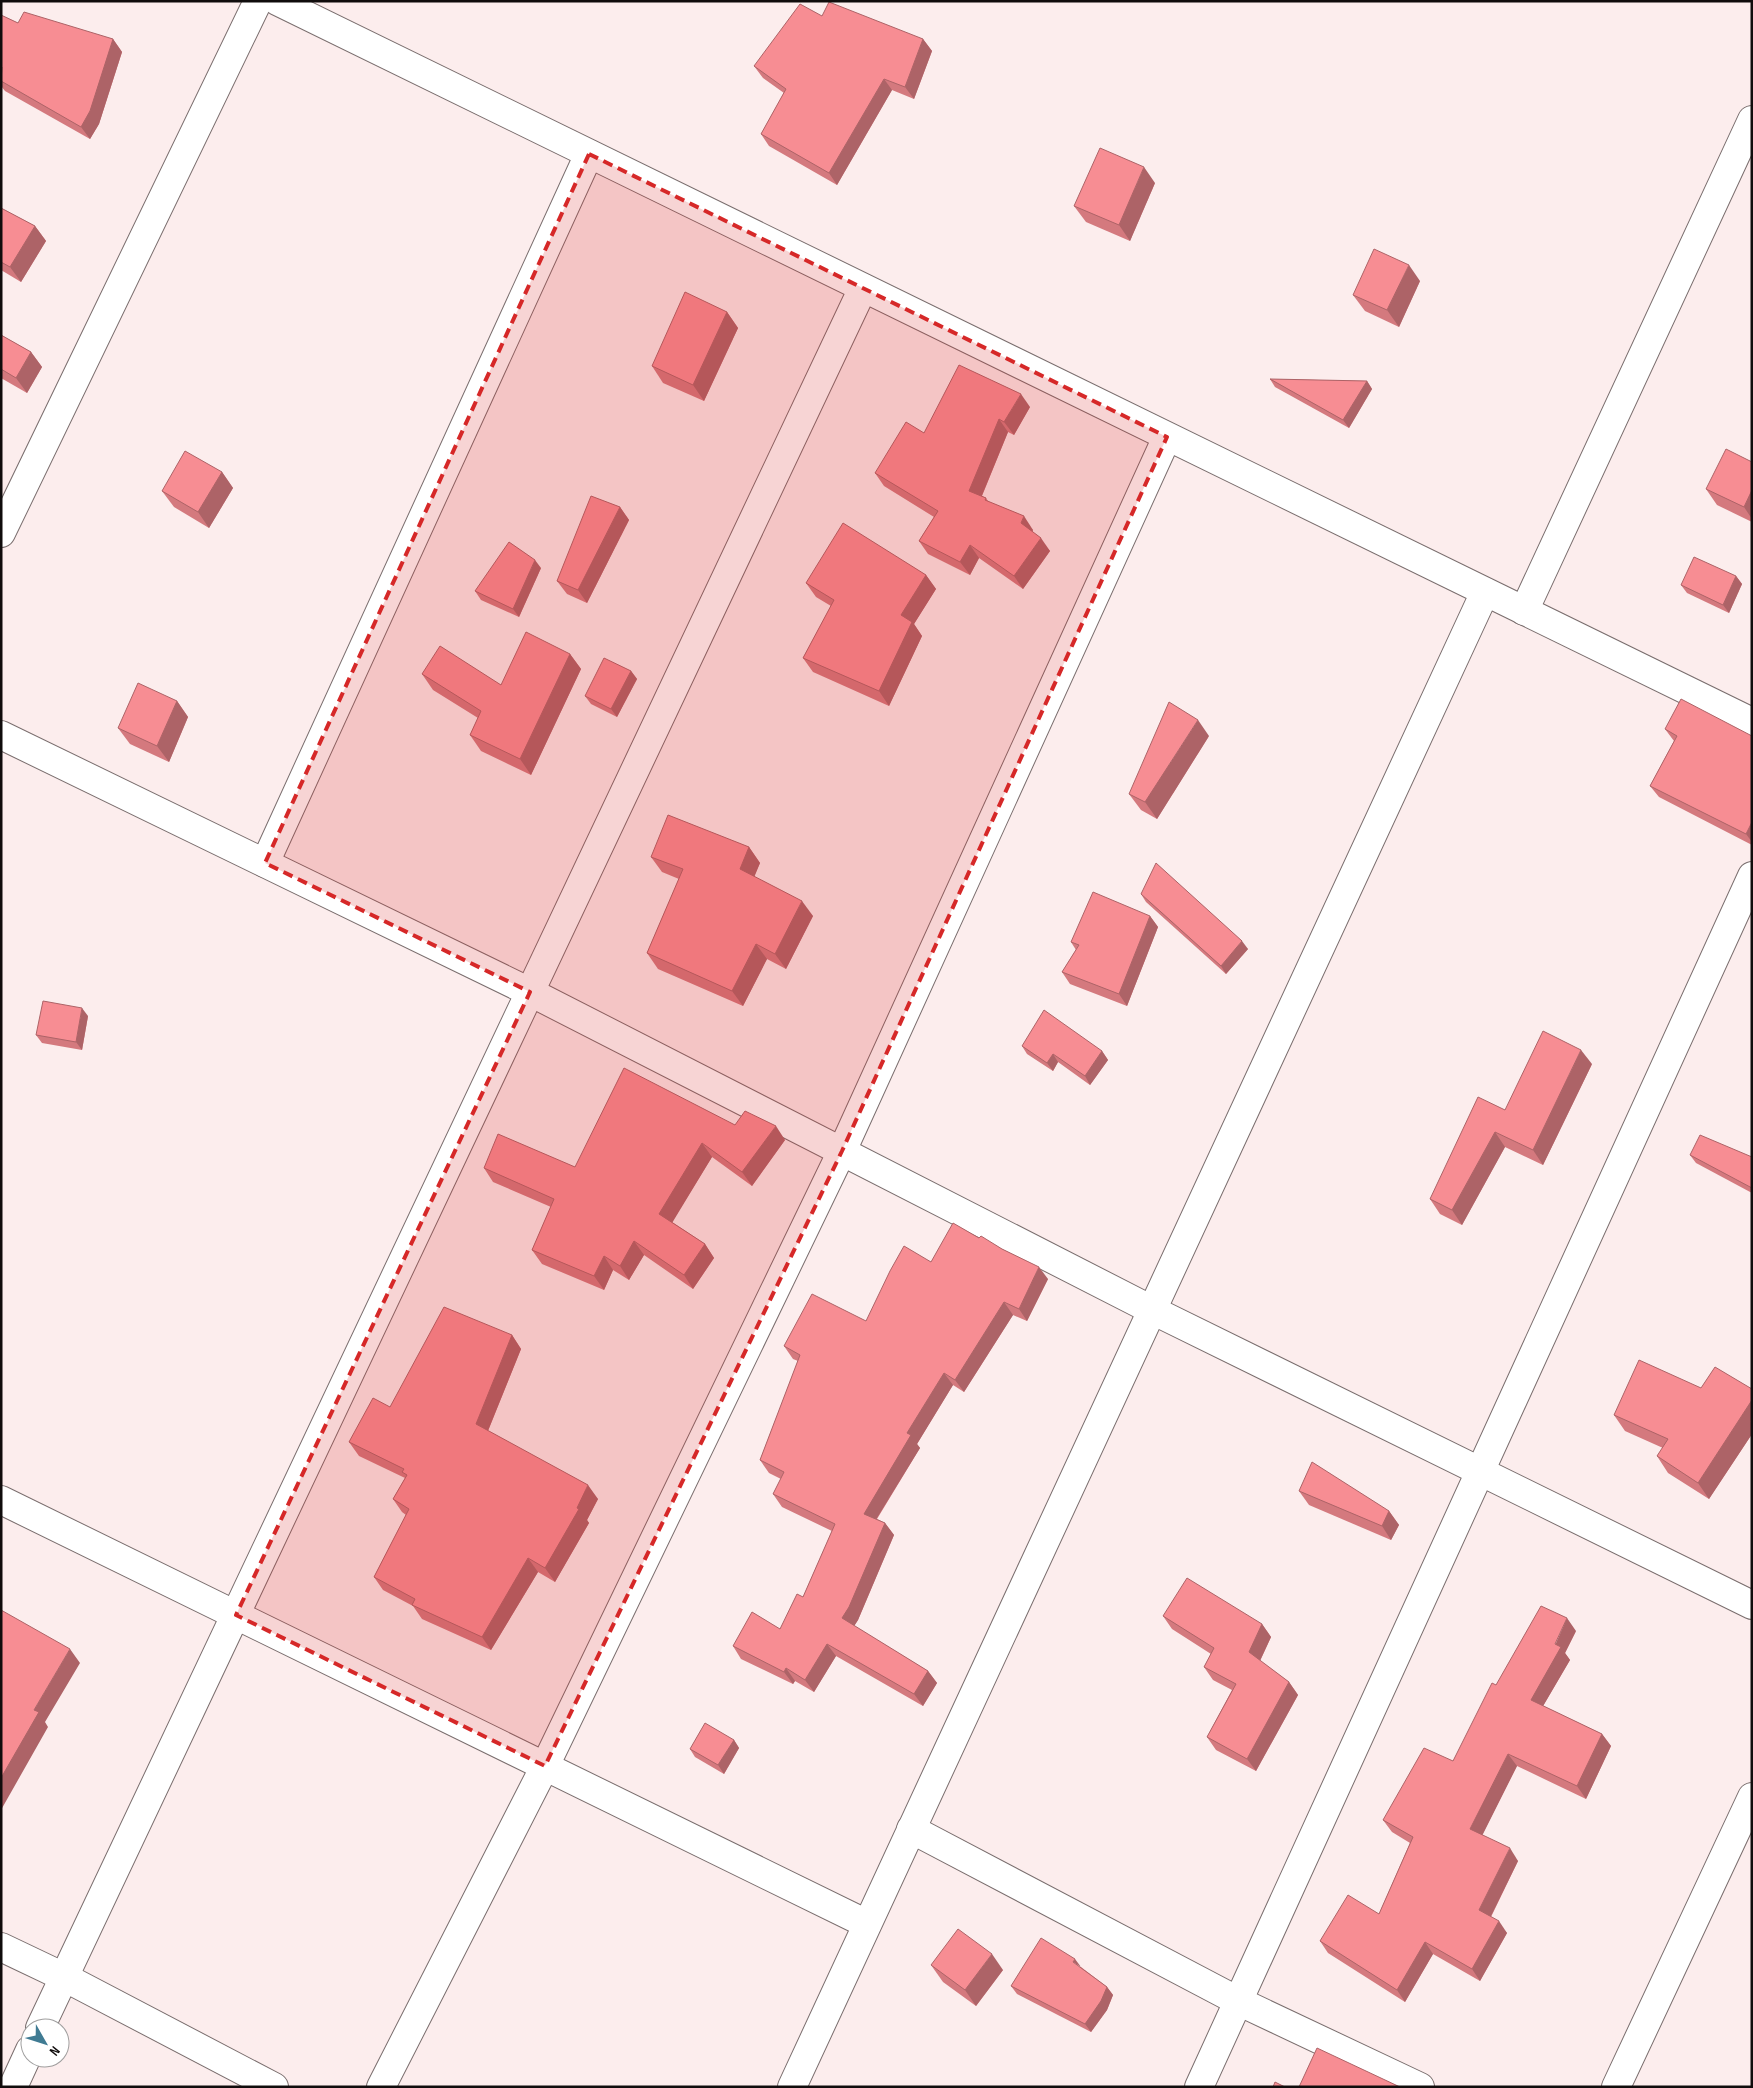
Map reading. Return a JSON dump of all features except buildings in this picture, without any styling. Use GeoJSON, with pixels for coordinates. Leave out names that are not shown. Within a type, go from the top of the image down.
{"type":"FeatureCollection","features":[{"type":"Feature","properties":{"kind":"street"},"geometry":{"type":"LineString","coordinates":[[1,533],[258,1]]}},
{"type":"Feature","properties":{"kind":"street"},"geometry":{"type":"LineString","coordinates":[[277,1],[1752,722]]}},
{"type":"Feature","properties":{"kind":"street"},"geometry":{"type":"LineString","coordinates":[[1524,611],[1752,120]]}},
{"type":"Feature","properties":{"kind":"street"},"geometry":{"type":"LineString","coordinates":[[265,863],[589,154]]}},
{"type":"Feature","properties":{"kind":"street"},"geometry":{"type":"LineString","coordinates":[[45,2018],[863,288]]}},
{"type":"Feature","properties":{"kind":"street"},"geometry":{"type":"LineString","coordinates":[[380,2087],[545,1766],[842,1151],[1167,436]]}},
{"type":"Feature","properties":{"kind":"street"},"geometry":{"type":"LineString","coordinates":[[792,2087],[1485,592]]}},
{"type":"Feature","properties":{"kind":"street"},"geometry":{"type":"LineString","coordinates":[[1,735],[530,992],[1152,1310],[1752,1605]]}},
{"type":"Feature","properties":{"kind":"street"},"geometry":{"type":"LineString","coordinates":[[1199,2087],[1752,876]]}},
{"type":"Feature","properties":{"kind":"street"},"geometry":{"type":"LineString","coordinates":[[1,1500],[867,1924]]}},
{"type":"Feature","properties":{"kind":"street"},"geometry":{"type":"LineString","coordinates":[[1616,2087],[1752,1797]]}},
{"type":"Feature","properties":{"kind":"street"},"geometry":{"type":"LineString","coordinates":[[911,1829],[1238,2001],[1420,2087]]}},
{"type":"Feature","properties":{"kind":"street"},"geometry":{"type":"LineString","coordinates":[[1,1947],[64,1977],[274,2087]]}},
{"type":"Feature","properties":{"kind":"street"},"geometry":{"type":"LineString","coordinates":[[13,2087],[22,2068]]}},
{"type":"Feature","properties":{"kind":"highlighted area"},"geometry":{"type":"Polygon","coordinates":[[[589,154],[1167,437],[842,1151],[545,1766],[236,1615],[530,992],[265,863],[589,154]]]}}]}
